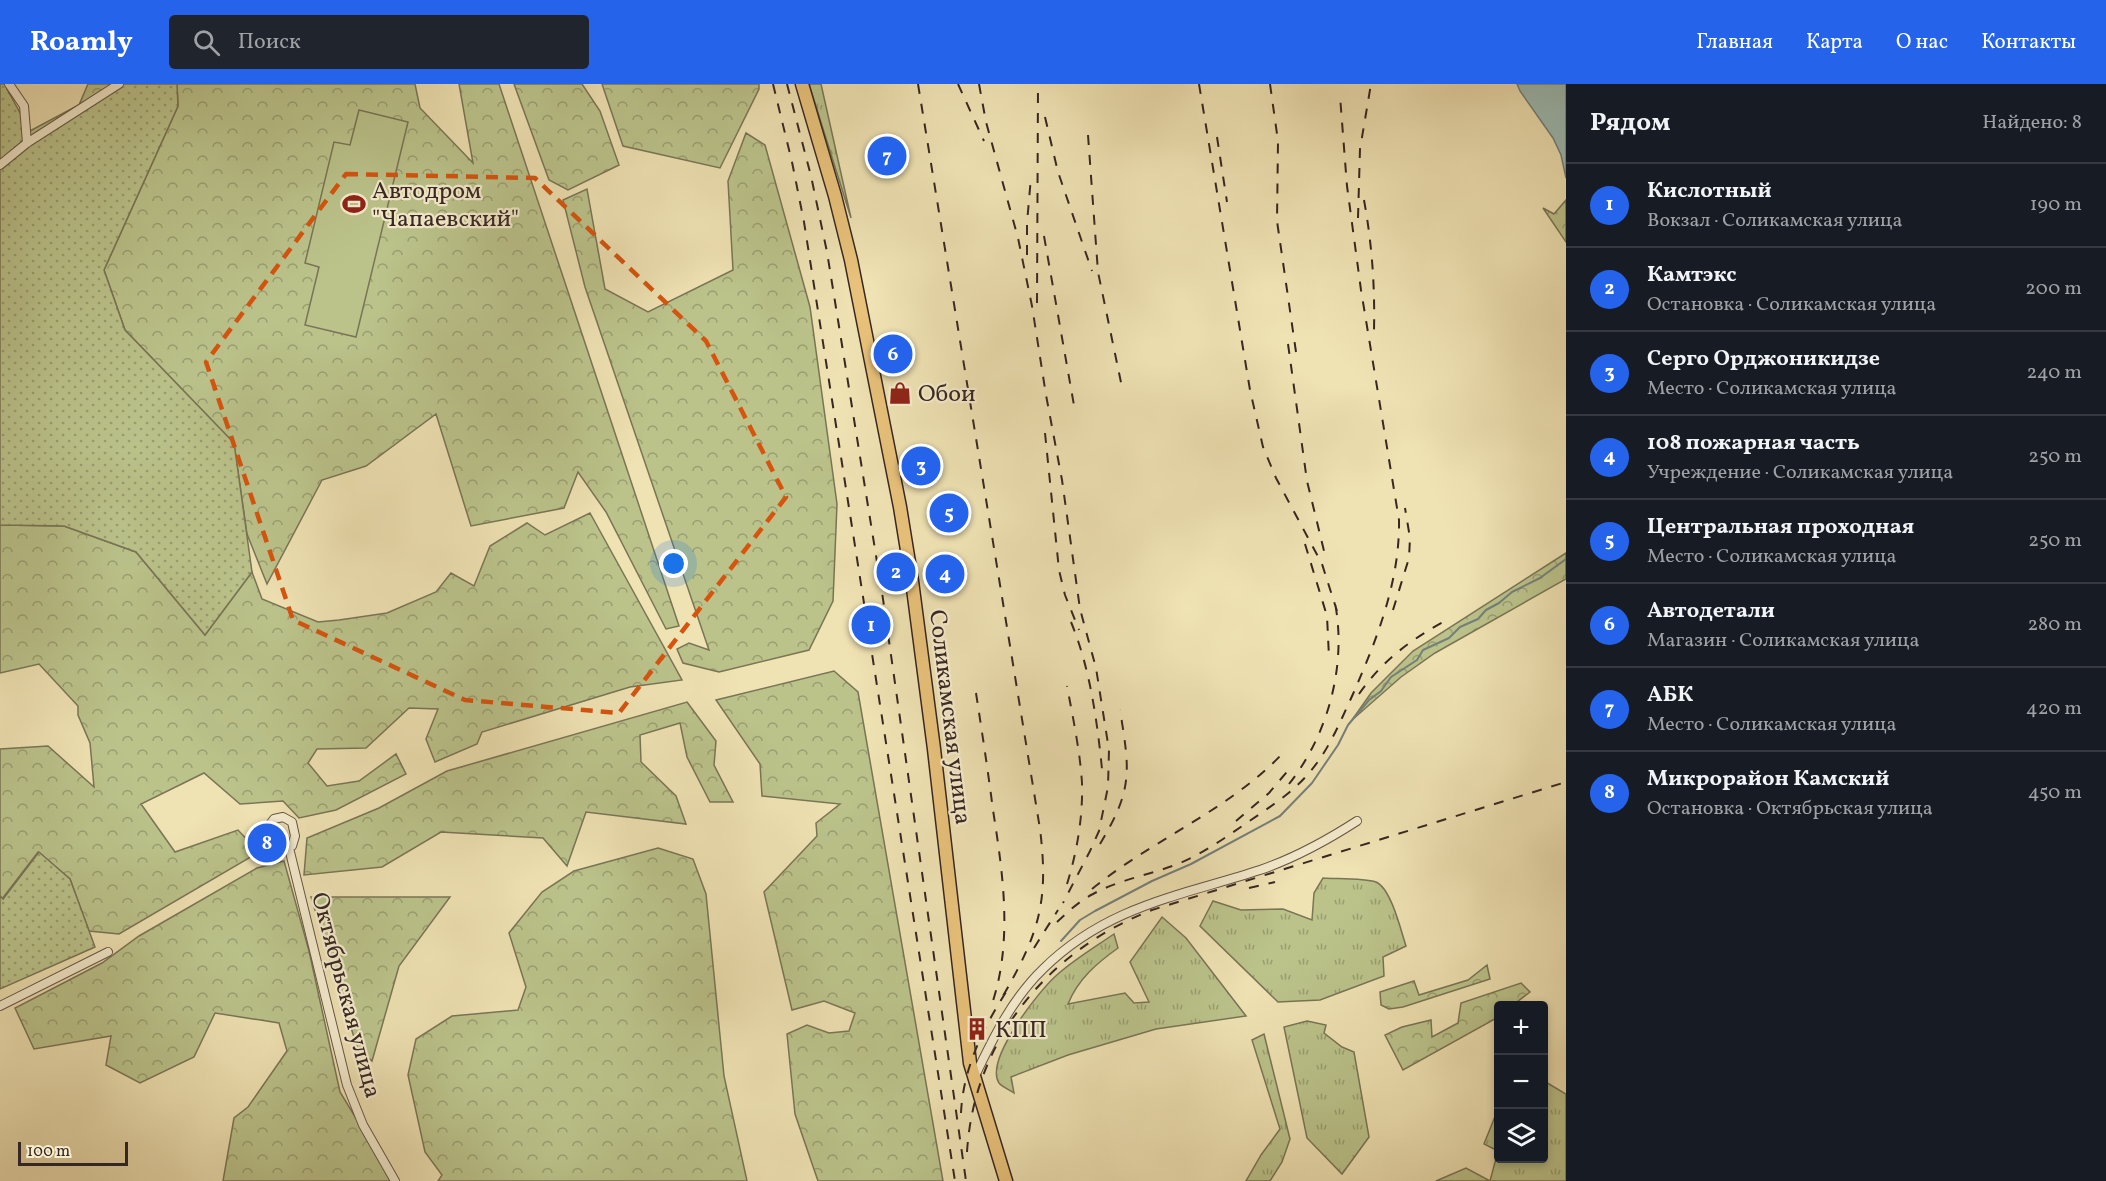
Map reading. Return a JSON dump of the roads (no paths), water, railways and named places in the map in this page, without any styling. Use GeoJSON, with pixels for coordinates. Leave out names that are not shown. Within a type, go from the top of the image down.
{"type":"FeatureCollection","features":[{"type":"Feature","properties":{"kind":"main road","name":"Соликамская улица"},"geometry":{"type":"LineString","coordinates":[[802,84],[836,196],[851,260],[906,544],[934,749],[968,1048],[974,1078],[1006,1181]]}},
{"type":"Feature","properties":{"kind":"street"},"geometry":{"type":"LineString","coordinates":[[9,84],[24,106],[27,143]]}},
{"type":"Feature","properties":{"kind":"street"},"geometry":{"type":"LineString","coordinates":[[0,165],[27,143],[119,84]]}},
{"type":"Feature","properties":{"kind":"street"},"geometry":{"type":"LineString","coordinates":[[974,1078],[994,1036],[1022,993],[1043,968],[1082,938],[1116,917],[1149,902],[1261,869],[1297,855],[1326,841],[1357,821]]}},
{"type":"Feature","properties":{"kind":"street","name":"Октябрьская улица"},"geometry":{"type":"LineString","coordinates":[[289,848],[347,1085],[363,1125],[394,1181]]}},
{"type":"Feature","properties":{"kind":"street"},"geometry":{"type":"LineString","coordinates":[[0,1006],[108,951]]}},
{"type":"Feature","properties":{"kind":"water"},"geometry":{"type":"Polygon","coordinates":[[[1517,84],[1566,84],[1566,178],[1561,155],[1553,138],[1517,84]]]}},
{"type":"Feature","properties":{"kind":"waterway"},"geometry":{"type":"LineString","coordinates":[[1061,941],[1080,920],[1095,911],[1152,881],[1191,864],[1280,816],[1312,783],[1338,745],[1348,725],[1369,700],[1381,691],[1391,677],[1417,660],[1423,650],[1449,638],[1460,627],[1478,619],[1486,610],[1512,592],[1540,578],[1566,559]]}},
{"type":"Feature","properties":{"kind":"railway"},"geometry":{"type":"LineString","coordinates":[[773,84],[804,222],[955,1181]]}},
{"type":"Feature","properties":{"kind":"railway"},"geometry":{"type":"LineString","coordinates":[[787,84],[811,176],[827,252],[883,599],[966,1181]]}},
{"type":"Feature","properties":{"kind":"railway"},"geometry":{"type":"LineString","coordinates":[[918,84],[1040,829],[1043,877],[1038,916],[1025,954],[1003,996]]}},
{"type":"Feature","properties":{"kind":"railway"},"geometry":{"type":"LineString","coordinates":[[958,84],[984,141]]}},
{"type":"Feature","properties":{"kind":"railway"},"geometry":{"type":"LineString","coordinates":[[979,84],[986,122],[1018,238],[1032,306],[1062,480],[1080,609],[1096,668],[1109,750],[1108,787],[1099,831],[1063,903]]}},
{"type":"Feature","properties":{"kind":"railway"},"geometry":{"type":"LineString","coordinates":[[1037,303],[1038,84]]}},
{"type":"Feature","properties":{"kind":"railway"},"geometry":{"type":"LineString","coordinates":[[1199,84],[1250,390],[1263,447],[1276,478],[1322,564],[1337,611]]}},
{"type":"Feature","properties":{"kind":"railway"},"geometry":{"type":"LineString","coordinates":[[1270,84],[1278,141],[1277,221],[1296,352]]}},
{"type":"Feature","properties":{"kind":"railway"},"geometry":{"type":"LineString","coordinates":[[1358,218],[1360,149],[1371,84]]}},
{"type":"Feature","properties":{"kind":"railway"},"geometry":{"type":"LineString","coordinates":[[1057,922],[1083,900],[1105,888],[1167,868],[1198,854],[1264,811],[1295,787],[1316,764],[1334,735],[1378,631],[1396,565],[1399,520],[1361,290],[1347,186],[1340,96]]}},
{"type":"Feature","properties":{"kind":"railway"},"geometry":{"type":"LineString","coordinates":[[1045,117],[1058,172],[1092,271]]}},
{"type":"Feature","properties":{"kind":"railway"},"geometry":{"type":"LineString","coordinates":[[1088,135],[1098,272],[1123,392]]}},
{"type":"Feature","properties":{"kind":"railway"},"geometry":{"type":"LineString","coordinates":[[1217,137],[1227,202]]}},
{"type":"Feature","properties":{"kind":"railway"},"geometry":{"type":"LineString","coordinates":[[1027,255],[1031,177]]}},
{"type":"Feature","properties":{"kind":"railway"},"geometry":{"type":"LineString","coordinates":[[1364,200],[1372,265],[1374,331]]}},
{"type":"Feature","properties":{"kind":"railway"},"geometry":{"type":"LineString","coordinates":[[1044,236],[1075,411]]}},
{"type":"Feature","properties":{"kind":"railway"},"geometry":{"type":"LineString","coordinates":[[1288,344],[1307,481],[1326,559]]}},
{"type":"Feature","properties":{"kind":"railway"},"geometry":{"type":"LineString","coordinates":[[1045,433],[1059,570],[1065,595],[1079,630]]}},
{"type":"Feature","properties":{"kind":"railway"},"geometry":{"type":"LineString","coordinates":[[1393,610],[1409,558],[1410,538],[1405,508]]}},
{"type":"Feature","properties":{"kind":"railway"},"geometry":{"type":"LineString","coordinates":[[1305,544],[1327,616],[1329,657]]}},
{"type":"Feature","properties":{"kind":"railway"},"geometry":{"type":"LineString","coordinates":[[1289,784],[1303,765],[1314,744],[1331,698],[1338,651],[1335,603]]}},
{"type":"Feature","properties":{"kind":"railway"},"geometry":{"type":"LineString","coordinates":[[1359,694],[1387,661],[1420,636],[1445,621]]}},
{"type":"Feature","properties":{"kind":"railway"},"geometry":{"type":"LineString","coordinates":[[1071,622],[1088,676],[1102,769]]}},
{"type":"Feature","properties":{"kind":"railway"},"geometry":{"type":"LineString","coordinates":[[1067,686],[1080,759],[1082,796],[1079,834],[1067,884]]}},
{"type":"Feature","properties":{"kind":"railway"},"geometry":{"type":"LineString","coordinates":[[976,693],[1003,883],[1002,956],[992,1004]]}},
{"type":"Feature","properties":{"kind":"railway"},"geometry":{"type":"LineString","coordinates":[[1100,844],[1118,809],[1126,780],[1126,749],[1120,710]]}},
{"type":"Feature","properties":{"kind":"railway"},"geometry":{"type":"LineString","coordinates":[[1092,889],[1115,871],[1239,792],[1283,753]]}},
{"type":"Feature","properties":{"kind":"railway"},"geometry":{"type":"LineString","coordinates":[[1236,821],[1269,793],[1291,767]]}},
{"type":"Feature","properties":{"kind":"railway"},"geometry":{"type":"LineString","coordinates":[[967,1152],[973,1111],[984,1072],[1001,1036],[1023,1004],[1050,974],[1081,949],[1115,927],[1152,910],[1566,782]]}},
{"type":"Feature","properties":{"kind":"railway"},"geometry":{"type":"LineString","coordinates":[[1249,888],[1275,882]]}},
{"type":"Feature","properties":{"kind":"railway"},"geometry":{"type":"LineString","coordinates":[[1034,948],[1058,910]]}},
{"type":"Feature","properties":{"kind":"railway"},"geometry":{"type":"LineString","coordinates":[[961,1113],[966,1080],[976,1048],[1008,989]]}},
{"type":"Feature","properties":{"kind":"place","name":"АБК"},"geometry":{"type":"Point","coordinates":[887,156]}},
{"type":"Feature","properties":{"kind":"place","name":"Автодром \"Чапаевский\""},"geometry":{"type":"Point","coordinates":[354,204]}},
{"type":"Feature","properties":{"kind":"place","name":"Автодетали"},"geometry":{"type":"Point","coordinates":[893,354]}},
{"type":"Feature","properties":{"kind":"place","name":"Обои"},"geometry":{"type":"Point","coordinates":[900,393]}},
{"type":"Feature","properties":{"kind":"place","name":"Серго Орджоникидзе"},"geometry":{"type":"Point","coordinates":[921,466]}},
{"type":"Feature","properties":{"kind":"place","name":"Центральная проходная"},"geometry":{"type":"Point","coordinates":[949,513]}},
{"type":"Feature","properties":{"kind":"place","name":"Камтэкс"},"geometry":{"type":"Point","coordinates":[896,572]}},
{"type":"Feature","properties":{"kind":"place","name":"108 пожарная часть"},"geometry":{"type":"Point","coordinates":[945,574]}},
{"type":"Feature","properties":{"kind":"place","name":"Кислотный"},"geometry":{"type":"Point","coordinates":[871,625]}},
{"type":"Feature","properties":{"kind":"place","name":"Микрорайон Камский"},"geometry":{"type":"Point","coordinates":[267,843]}},
{"type":"Feature","properties":{"kind":"place","name":"КПП"},"geometry":{"type":"Point","coordinates":[977,1029]}}]}
